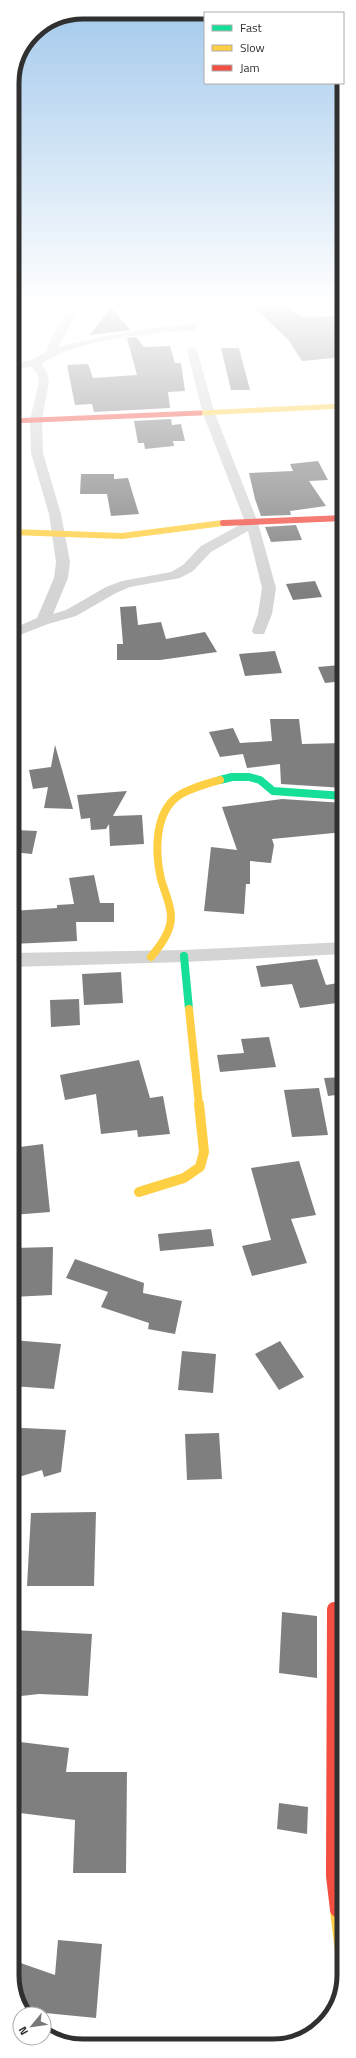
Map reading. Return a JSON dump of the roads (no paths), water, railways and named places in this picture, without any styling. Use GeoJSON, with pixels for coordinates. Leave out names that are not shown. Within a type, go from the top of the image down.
{"type":"FeatureCollection","features":[{"type":"Feature","properties":{"kind":"street"},"geometry":{"type":"LineString","coordinates":[[41,401],[36,420],[37,453],[60,534],[63,562],[61,578],[43,621]]}},
{"type":"Feature","properties":{"kind":"street"},"geometry":{"type":"LineString","coordinates":[[205,401],[208,412],[252,523],[269,588],[265,614],[259,631]]}},
{"type":"Feature","properties":{"kind":"street"},"geometry":{"type":"LineString","coordinates":[[19,421],[337,406]]}},
{"type":"Feature","properties":{"kind":"street"},"geometry":{"type":"LineString","coordinates":[[19,532],[122,536],[189,525],[337,518]]}},
{"type":"Feature","properties":{"kind":"street"},"geometry":{"type":"LineString","coordinates":[[19,631],[43,621],[71,613],[111,590],[127,584],[175,575],[188,568],[206,549],[252,523]]}},
{"type":"Feature","properties":{"kind":"street"},"geometry":{"type":"LineString","coordinates":[[151,957],[163,942],[168,931],[171,916],[161,877],[158,844],[161,821],[170,802],[192,788],[232,777],[249,777],[260,780],[273,791],[337,796]]}},
{"type":"Feature","properties":{"kind":"street"},"geometry":{"type":"LineString","coordinates":[[19,960],[184,956],[337,948]]}},
{"type":"Feature","properties":{"kind":"street"},"geometry":{"type":"LineString","coordinates":[[139,1192],[184,1178],[200,1168],[204,1152],[184,956]]}},
{"type":"Feature","properties":{"kind":"street"},"geometry":{"type":"LineString","coordinates":[[334,1609],[333,1876],[337,1910]]}}]}
